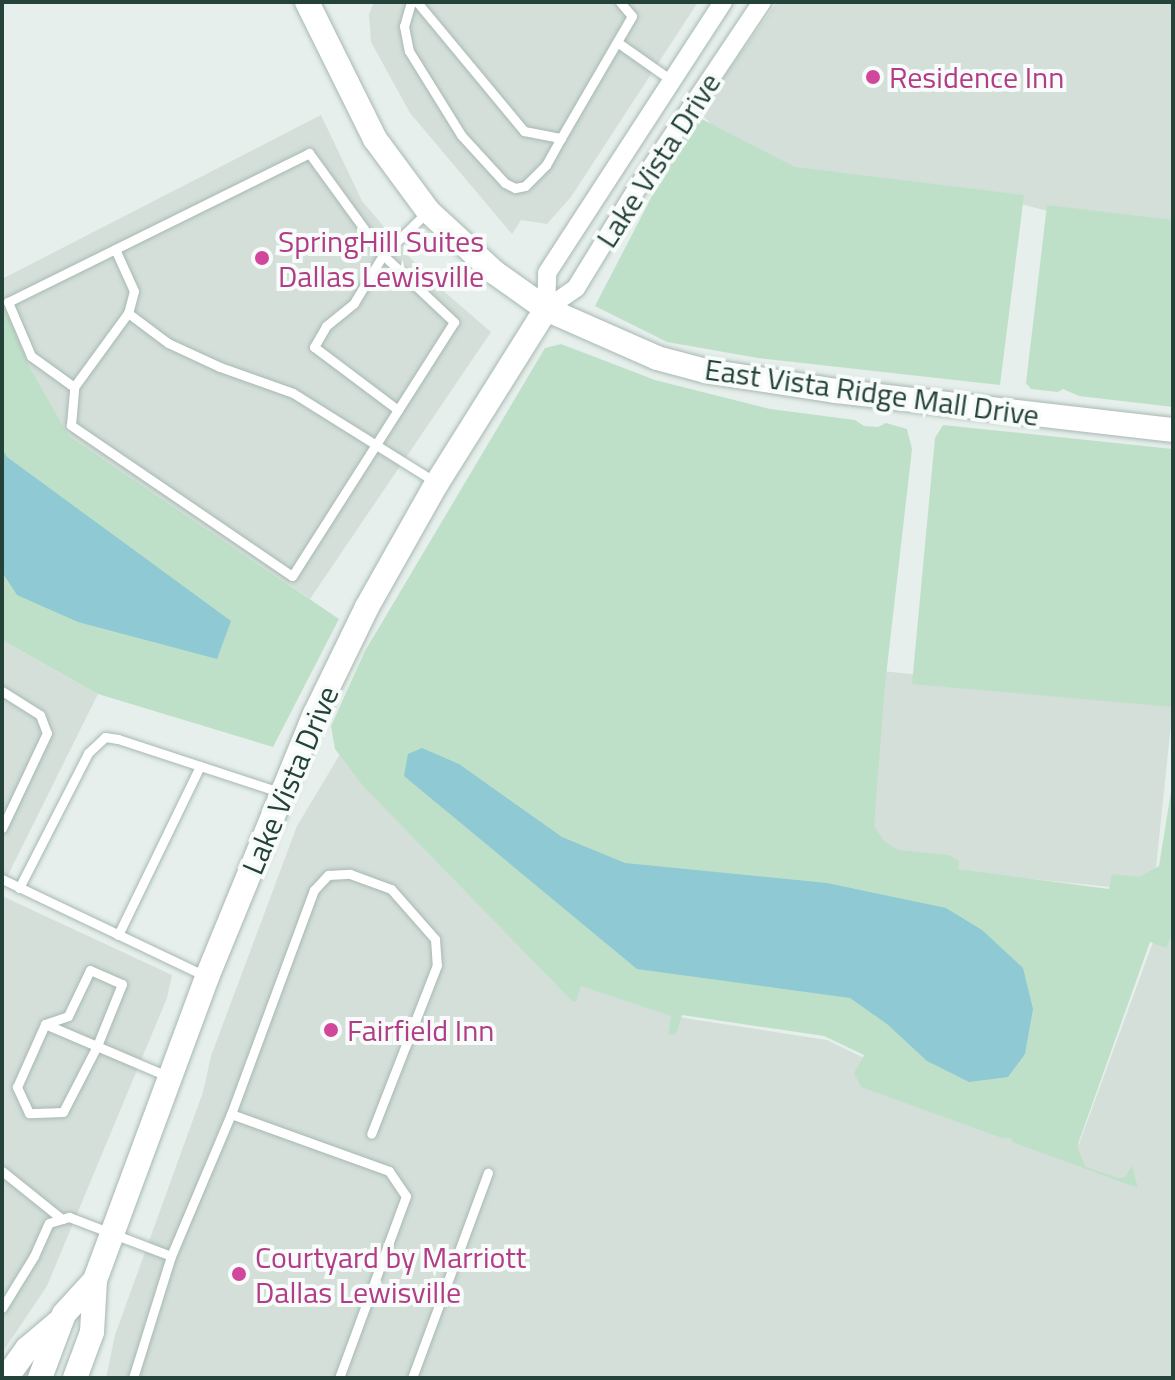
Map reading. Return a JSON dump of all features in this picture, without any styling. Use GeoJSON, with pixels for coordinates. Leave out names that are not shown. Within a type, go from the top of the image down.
{"type":"FeatureCollection","features":[{"type":"Feature","properties":{"kind":"street","name":"East Vista Ridge Mall Drive"},"geometry":{"type":"LineString","coordinates":[[307,2],[375,139],[428,211],[494,272],[546,309],[657,358],[706,371],[807,387],[1173,430]]}},
{"type":"Feature","properties":{"kind":"street","name":"Lake Vista Drive"},"geometry":{"type":"LineString","coordinates":[[546,309],[547,273],[723,2]]}},
{"type":"Feature","properties":{"kind":"street","name":"Lake Vista Drive"},"geometry":{"type":"LineString","coordinates":[[75,1378],[92,1332],[95,1280],[207,977],[315,714],[367,607],[437,483],[546,309],[576,288],[638,187],[762,2]]}},
{"type":"Feature","properties":{"kind":"street","name":"Lake Vista Drive"},"geometry":{"type":"LineString","coordinates":[[40,1378],[62,1320],[95,1280]]}},
{"type":"Feature","properties":{"kind":"street"},"geometry":{"type":"LineString","coordinates":[[6,1378],[27,1349],[62,1320]]}},
{"type":"Feature","properties":{"kind":"lane"},"geometry":{"type":"LineString","coordinates":[[411,2],[404,26],[409,51],[461,135],[505,183],[515,188],[525,186],[546,165],[632,16],[620,2]]}},
{"type":"Feature","properties":{"kind":"lane"},"geometry":{"type":"LineString","coordinates":[[417,2],[524,131],[561,138]]}},
{"type":"Feature","properties":{"kind":"lane"},"geometry":{"type":"LineString","coordinates":[[617,42],[671,80]]}},
{"type":"Feature","properties":{"kind":"lane"},"geometry":{"type":"LineString","coordinates":[[74,387],[31,356],[8,302],[115,249],[309,153],[383,255],[454,322],[292,576],[71,425],[74,387],[128,313],[134,291],[115,249]]}},
{"type":"Feature","properties":{"kind":"lane"},"geometry":{"type":"LineString","coordinates":[[398,410],[314,347],[326,326],[354,303],[383,255],[428,211]]}},
{"type":"Feature","properties":{"kind":"lane"},"geometry":{"type":"LineString","coordinates":[[128,313],[168,343],[220,367],[293,393],[437,483]]}},
{"type":"Feature","properties":{"kind":"lane"},"geometry":{"type":"LineString","coordinates":[[2,691],[40,715],[47,733],[2,828]]}},
{"type":"Feature","properties":{"kind":"lane"},"geometry":{"type":"LineString","coordinates":[[19,888],[96,743],[105,737],[282,793]]}},
{"type":"Feature","properties":{"kind":"lane"},"geometry":{"type":"LineString","coordinates":[[118,935],[200,766]]}},
{"type":"Feature","properties":{"kind":"lane"},"geometry":{"type":"LineString","coordinates":[[133,1378],[171,1256],[231,1114],[314,890],[328,875],[350,874],[391,889],[435,939],[437,965],[371,1134]]}},
{"type":"Feature","properties":{"kind":"lane"},"geometry":{"type":"LineString","coordinates":[[2,879],[207,977]]}},
{"type":"Feature","properties":{"kind":"lane"},"geometry":{"type":"LineString","coordinates":[[90,970],[122,984],[97,1046],[63,1112],[29,1113],[17,1087],[45,1024],[68,1016],[90,970]]}},
{"type":"Feature","properties":{"kind":"lane"},"geometry":{"type":"LineString","coordinates":[[45,1024],[170,1077]]}},
{"type":"Feature","properties":{"kind":"lane"},"geometry":{"type":"LineString","coordinates":[[231,1114],[389,1171],[406,1196],[339,1378]]}},
{"type":"Feature","properties":{"kind":"lane"},"geometry":{"type":"LineString","coordinates":[[2,1171],[62,1219]]}},
{"type":"Feature","properties":{"kind":"lane"},"geometry":{"type":"LineString","coordinates":[[412,1378],[488,1173]]}},
{"type":"Feature","properties":{"kind":"lane"},"geometry":{"type":"LineString","coordinates":[[2,1308],[34,1256],[49,1223],[62,1219],[69,1217],[171,1256]]}},
{"type":"Feature","properties":{"kind":"shaded area"},"geometry":{"type":"Polygon","coordinates":[[[374,2],[698,2],[571,197],[547,224],[521,220],[512,234],[410,113],[371,42],[369,14],[374,2]]]}},
{"type":"Feature","properties":{"kind":"shaded area"},"geometry":{"type":"Polygon","coordinates":[[[777,2],[1173,2],[1173,227],[1047,211],[1007,200],[796,172],[712,125],[699,112],[777,2]]]}},
{"type":"Feature","properties":{"kind":"shaded area"},"geometry":{"type":"Polygon","coordinates":[[[321,115],[362,201],[425,275],[491,332],[310,599],[69,436],[28,364],[2,302],[2,279],[321,115]]]}},
{"type":"Feature","properties":{"kind":"shaded area"},"geometry":{"type":"Polygon","coordinates":[[[2,640],[98,694],[2,887],[2,640]]]}},
{"type":"Feature","properties":{"kind":"shaded area"},"geometry":{"type":"Polygon","coordinates":[[[882,671],[1173,702],[1153,892],[862,861],[882,671]]]}},
{"type":"Feature","properties":{"kind":"shaded area"},"geometry":{"type":"Polygon","coordinates":[[[345,746],[587,986],[684,1018],[827,1040],[868,1060],[1079,1144],[1157,931],[1173,929],[1173,1378],[106,1378],[115,1335],[203,1092],[211,1056],[297,826],[345,746]]]}},
{"type":"Feature","properties":{"kind":"shaded area"},"geometry":{"type":"Polygon","coordinates":[[[2,896],[172,975],[167,998],[47,1286],[2,1353],[2,896]]]}},
{"type":"Feature","properties":{"kind":"green space"},"geometry":{"type":"Polygon","coordinates":[[[694,115],[795,167],[1024,195],[1000,385],[758,358],[667,342],[595,306],[694,115]]]}},
{"type":"Feature","properties":{"kind":"green space"},"geometry":{"type":"Polygon","coordinates":[[[1047,205],[1173,220],[1173,407],[1079,396],[1063,389],[1058,392],[1031,389],[1026,383],[1047,205]]]}},
{"type":"Feature","properties":{"kind":"green space"},"geometry":{"type":"Polygon","coordinates":[[[2,302],[28,364],[69,436],[339,619],[273,747],[98,694],[2,640],[2,302]]]}},
{"type":"Feature","properties":{"kind":"green space"},"geometry":{"type":"Polygon","coordinates":[[[561,344],[655,380],[770,409],[855,420],[864,426],[878,427],[886,423],[907,429],[912,449],[885,685],[874,826],[884,841],[898,850],[949,855],[959,861],[958,869],[1109,889],[1112,874],[1139,877],[1159,866],[1173,779],[1173,933],[1166,948],[1150,942],[1077,1147],[1086,1167],[1118,1178],[1125,1177],[1132,1166],[1138,1188],[1012,1142],[1011,1138],[1002,1138],[861,1087],[854,1073],[864,1055],[824,1036],[682,1015],[676,1034],[668,1035],[671,1016],[581,986],[573,1002],[363,786],[335,749],[331,726],[365,651],[545,348],[561,344]]]}},
{"type":"Feature","properties":{"kind":"green space"},"geometry":{"type":"Polygon","coordinates":[[[943,425],[1173,449],[1173,707],[912,684],[935,438],[943,425]]]}},
{"type":"Feature","properties":{"kind":"water"},"geometry":{"type":"Polygon","coordinates":[[[2,448],[7,457],[231,621],[217,659],[78,622],[17,595],[2,572],[2,448]]]}},
{"type":"Feature","properties":{"kind":"water"},"geometry":{"type":"Polygon","coordinates":[[[422,748],[459,764],[562,837],[625,863],[827,883],[946,908],[982,930],[1023,968],[1033,1009],[1025,1054],[1008,1077],[969,1082],[927,1061],[887,1024],[850,998],[637,969],[404,776],[408,754],[422,748]]]}},
{"type":"Feature","properties":{"kind":"place","name":"Residence Inn"},"geometry":{"type":"Point","coordinates":[873,77]}},
{"type":"Feature","properties":{"kind":"place","name":"SpringHill Suites Dallas Lewisville"},"geometry":{"type":"Point","coordinates":[262,258]}},
{"type":"Feature","properties":{"kind":"place","name":"Fairfield Inn"},"geometry":{"type":"Point","coordinates":[331,1030]}},
{"type":"Feature","properties":{"kind":"place","name":"Courtyard by Marriott Dallas Lewisville"},"geometry":{"type":"Point","coordinates":[239,1274]}}]}
